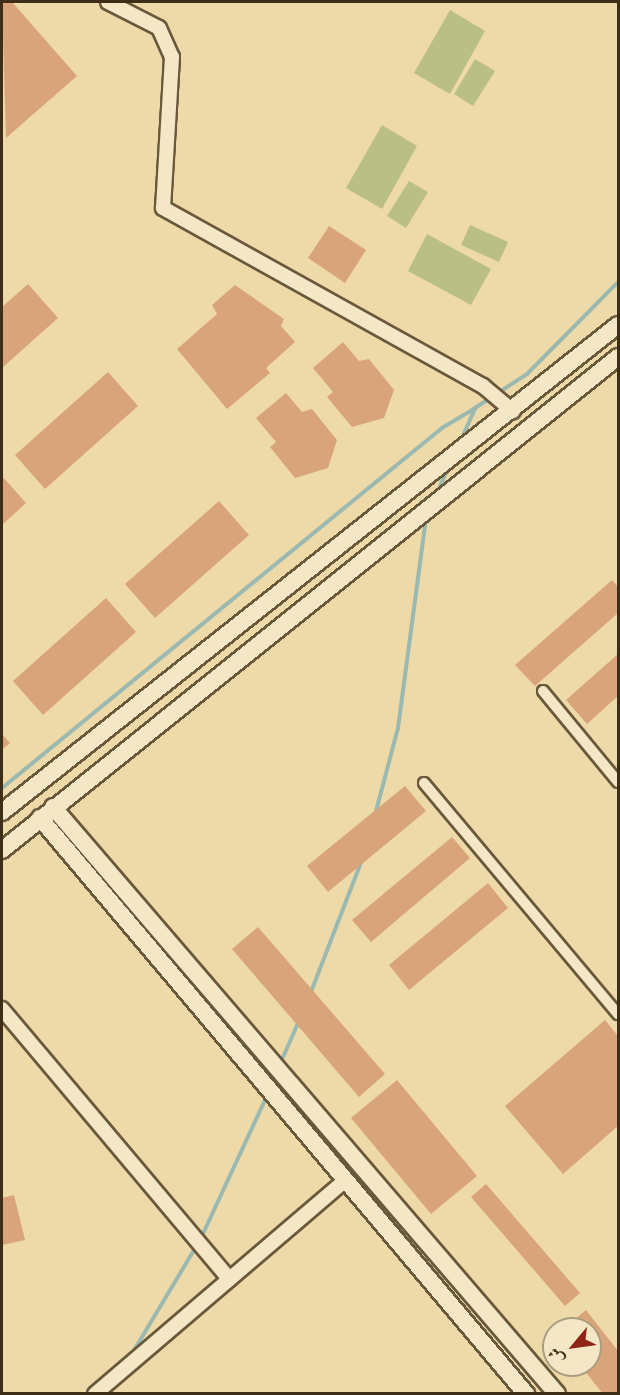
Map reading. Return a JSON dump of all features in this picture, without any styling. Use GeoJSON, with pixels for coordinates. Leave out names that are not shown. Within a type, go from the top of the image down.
{"type":"FeatureCollection","features":[{"type":"Feature","properties":{"kind":"street"},"geometry":{"type":"LineString","coordinates":[[108,2],[159,28],[172,57],[163,208],[483,386],[513,411]]}},
{"type":"Feature","properties":{"kind":"street"},"geometry":{"type":"LineString","coordinates":[[2,812],[513,411],[618,325]]}},
{"type":"Feature","properties":{"kind":"street"},"geometry":{"type":"LineString","coordinates":[[2,850],[618,357]]}},
{"type":"Feature","properties":{"kind":"street"},"geometry":{"type":"LineString","coordinates":[[543,691],[618,782]]}},
{"type":"Feature","properties":{"kind":"street"},"geometry":{"type":"LineString","coordinates":[[424,783],[618,1014]]}},
{"type":"Feature","properties":{"kind":"street"},"geometry":{"type":"LineString","coordinates":[[53,807],[557,1394]]}},
{"type":"Feature","properties":{"kind":"street"},"geometry":{"type":"LineString","coordinates":[[40,818],[526,1394]]}},
{"type":"Feature","properties":{"kind":"street"},"geometry":{"type":"LineString","coordinates":[[2,1009],[229,1279]]}},
{"type":"Feature","properties":{"kind":"street"},"geometry":{"type":"LineString","coordinates":[[96,1394],[344,1181]]}},
{"type":"Feature","properties":{"kind":"green space"},"geometry":{"type":"Polygon","coordinates":[[[450,10],[485,31],[450,94],[414,73],[450,10]]]}},
{"type":"Feature","properties":{"kind":"green space"},"geometry":{"type":"Polygon","coordinates":[[[475,59],[495,71],[473,106],[454,94],[475,59]]]}},
{"type":"Feature","properties":{"kind":"green space"},"geometry":{"type":"Polygon","coordinates":[[[382,125],[417,146],[382,209],[346,188],[382,125]]]}},
{"type":"Feature","properties":{"kind":"green space"},"geometry":{"type":"Polygon","coordinates":[[[409,181],[428,192],[406,228],[387,216],[409,181]]]}},
{"type":"Feature","properties":{"kind":"green space"},"geometry":{"type":"Polygon","coordinates":[[[470,225],[508,242],[499,262],[461,245],[470,225]]]}},
{"type":"Feature","properties":{"kind":"green space"},"geometry":{"type":"Polygon","coordinates":[[[427,234],[491,269],[471,305],[408,271],[427,234]]]}},
{"type":"Feature","properties":{"kind":"building"},"geometry":{"type":"Polygon","coordinates":[[[2,2],[12,2],[77,76],[6,138],[2,2]]]}},
{"type":"Feature","properties":{"kind":"building"},"geometry":{"type":"Polygon","coordinates":[[[329,226],[366,250],[345,283],[308,258],[329,226]]]}},
{"type":"Feature","properties":{"kind":"building"},"geometry":{"type":"Polygon","coordinates":[[[28,284],[58,318],[2,368],[2,307],[28,284]]]}},
{"type":"Feature","properties":{"kind":"building"},"geometry":{"type":"Polygon","coordinates":[[[235,285],[284,319],[281,326],[295,342],[266,368],[270,373],[227,409],[177,349],[217,314],[212,305],[235,285]]]}},
{"type":"Feature","properties":{"kind":"building"},"geometry":{"type":"Polygon","coordinates":[[[343,342],[359,361],[369,359],[394,390],[384,418],[352,427],[327,397],[333,392],[313,368],[343,342]]]}},
{"type":"Feature","properties":{"kind":"building"},"geometry":{"type":"Polygon","coordinates":[[[108,372],[138,406],[45,489],[15,455],[108,372]]]}},
{"type":"Feature","properties":{"kind":"building"},"geometry":{"type":"Polygon","coordinates":[[[286,393],[302,412],[312,409],[337,440],[328,468],[295,478],[270,447],[276,442],[256,418],[286,393]]]}},
{"type":"Feature","properties":{"kind":"building"},"geometry":{"type":"Polygon","coordinates":[[[2,476],[26,503],[2,525],[2,476]]]}},
{"type":"Feature","properties":{"kind":"building"},"geometry":{"type":"Polygon","coordinates":[[[219,501],[249,535],[155,618],[125,584],[219,501]]]}},
{"type":"Feature","properties":{"kind":"building"},"geometry":{"type":"Polygon","coordinates":[[[612,580],[618,587],[618,613],[535,686],[515,665],[612,580]]]}},
{"type":"Feature","properties":{"kind":"building"},"geometry":{"type":"Polygon","coordinates":[[[106,598],[136,632],[43,715],[13,681],[106,598]]]}},
{"type":"Feature","properties":{"kind":"building"},"geometry":{"type":"Polygon","coordinates":[[[618,654],[618,696],[587,724],[566,700],[618,654]]]}},
{"type":"Feature","properties":{"kind":"building"},"geometry":{"type":"Polygon","coordinates":[[[2,734],[10,743],[2,750],[2,734]]]}},
{"type":"Feature","properties":{"kind":"building"},"geometry":{"type":"Polygon","coordinates":[[[405,786],[426,811],[328,892],[307,866],[405,786]]]}},
{"type":"Feature","properties":{"kind":"building"},"geometry":{"type":"Polygon","coordinates":[[[452,837],[470,858],[371,942],[352,920],[452,837]]]}},
{"type":"Feature","properties":{"kind":"building"},"geometry":{"type":"Polygon","coordinates":[[[488,883],[508,908],[409,990],[389,965],[488,883]]]}},
{"type":"Feature","properties":{"kind":"building"},"geometry":{"type":"Polygon","coordinates":[[[258,927],[385,1074],[359,1097],[232,949],[258,927]]]}},
{"type":"Feature","properties":{"kind":"building"},"geometry":{"type":"Polygon","coordinates":[[[605,1020],[618,1036],[618,1126],[563,1174],[505,1106],[605,1020]]]}},
{"type":"Feature","properties":{"kind":"building"},"geometry":{"type":"Polygon","coordinates":[[[397,1080],[477,1176],[431,1214],[351,1118],[397,1080]]]}},
{"type":"Feature","properties":{"kind":"building"},"geometry":{"type":"Polygon","coordinates":[[[486,1184],[580,1293],[565,1306],[471,1197],[486,1184]]]}},
{"type":"Feature","properties":{"kind":"building"},"geometry":{"type":"Polygon","coordinates":[[[14,1195],[25,1240],[2,1245],[2,1198],[14,1195]]]}},
{"type":"Feature","properties":{"kind":"building"},"geometry":{"type":"Polygon","coordinates":[[[586,1310],[591,1317],[578,1317],[586,1310]]]}},
{"type":"Feature","properties":{"kind":"building"},"geometry":{"type":"Polygon","coordinates":[[[602,1330],[618,1351],[618,1394],[603,1394],[590,1377],[602,1377],[602,1330]]]}},
{"type":"Feature","properties":{"kind":"waterway"},"geometry":{"type":"LineString","coordinates":[[461,440],[475,408],[527,374],[618,282]]}},
{"type":"Feature","properties":{"kind":"waterway"},"geometry":{"type":"LineString","coordinates":[[2,788],[442,428],[475,408]]}},
{"type":"Feature","properties":{"kind":"waterway"},"geometry":{"type":"LineString","coordinates":[[436,495],[449,466]]}},
{"type":"Feature","properties":{"kind":"waterway"},"geometry":{"type":"LineString","coordinates":[[375,815],[398,728],[426,518]]}},
{"type":"Feature","properties":{"kind":"waterway"},"geometry":{"type":"LineString","coordinates":[[311,992],[362,860]]}},
{"type":"Feature","properties":{"kind":"waterway"},"geometry":{"type":"LineString","coordinates":[[280,1064],[299,1021]]}},
{"type":"Feature","properties":{"kind":"waterway"},"geometry":{"type":"LineString","coordinates":[[201,1238],[267,1096]]}},
{"type":"Feature","properties":{"kind":"waterway"},"geometry":{"type":"LineString","coordinates":[[130,1357],[197,1245]]}}]}
